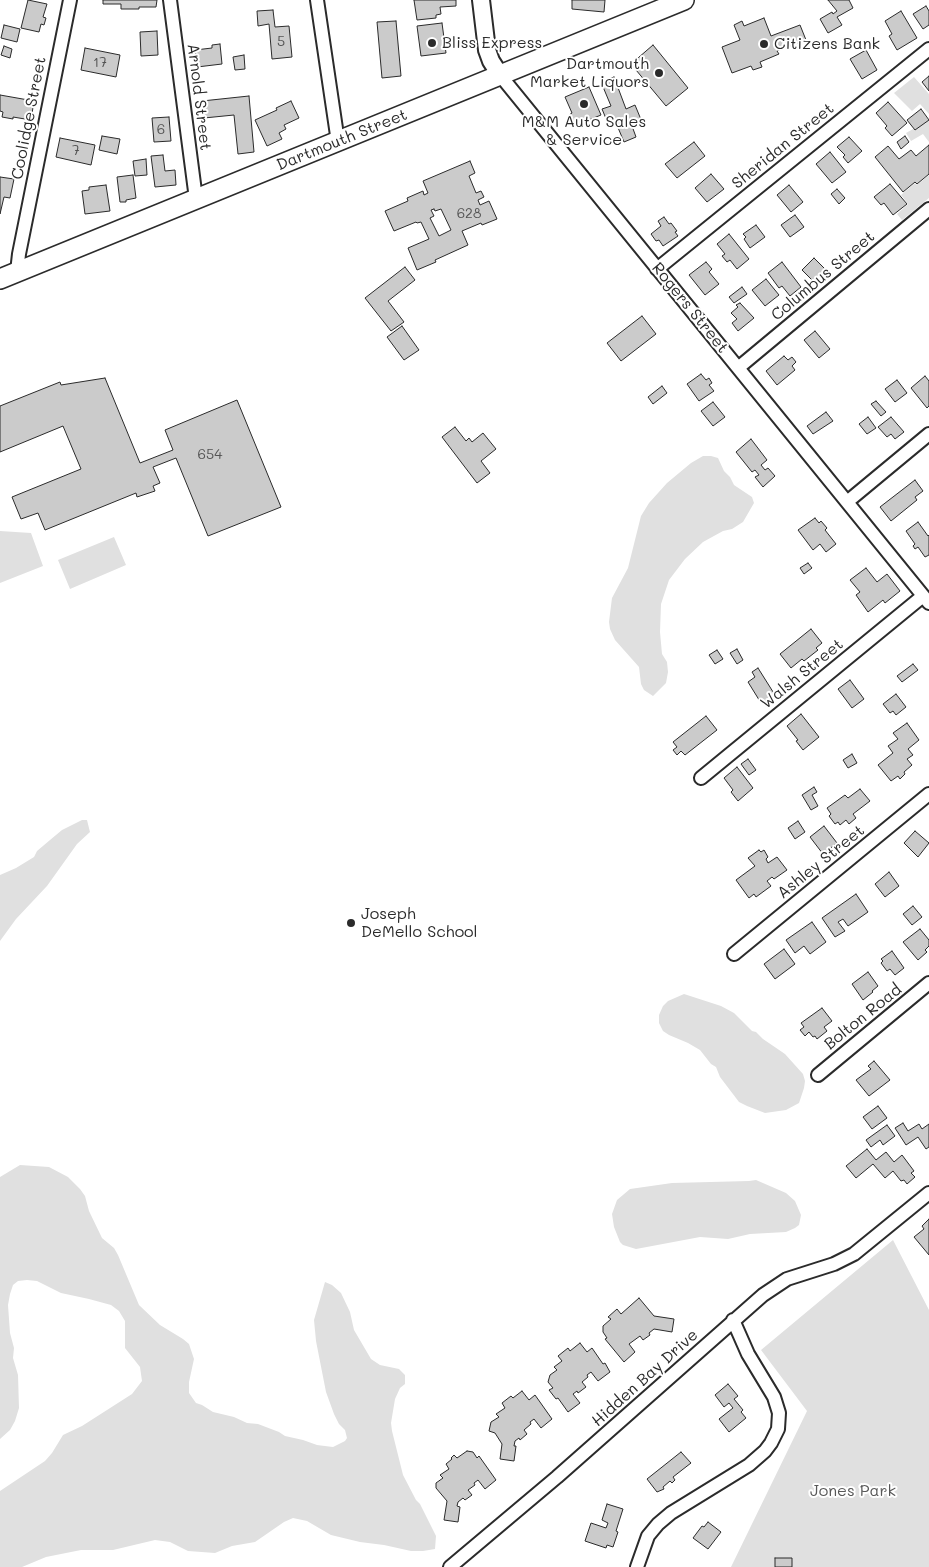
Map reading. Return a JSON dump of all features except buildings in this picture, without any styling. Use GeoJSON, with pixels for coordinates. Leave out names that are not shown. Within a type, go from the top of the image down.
{"type":"FeatureCollection","features":[{"type":"Feature","properties":{"kind":"main road","name":"Dartmouth Street"},"geometry":{"type":"LineString","coordinates":[[8,276],[500,75],[656,5],[684,0]]}},
{"type":"Feature","properties":{"kind":"street","name":"Coolidge Street"},"geometry":{"type":"LineString","coordinates":[[8,276],[19,254],[70,0]]}},
{"type":"Feature","properties":{"kind":"street","name":"Arnold Street"},"geometry":{"type":"LineString","coordinates":[[170,0],[196,199]]}},
{"type":"Feature","properties":{"kind":"street"},"geometry":{"type":"LineString","coordinates":[[318,0],[338,142]]}},
{"type":"Feature","properties":{"kind":"street","name":"Rogers Street"},"geometry":{"type":"LineString","coordinates":[[481,0],[487,50],[490,61],[500,75],[926,599]]}},
{"type":"Feature","properties":{"kind":"street","name":"Sheridan Street"},"geometry":{"type":"LineString","coordinates":[[658,269],[929,49]]}},
{"type":"Feature","properties":{"kind":"street","name":"Columbus Street"},"geometry":{"type":"LineString","coordinates":[[738,368],[929,209]]}},
{"type":"Feature","properties":{"kind":"street"},"geometry":{"type":"LineString","coordinates":[[847,502],[929,434]]}},
{"type":"Feature","properties":{"kind":"street","name":"Walsh Street"},"geometry":{"type":"LineString","coordinates":[[701,778],[926,599]]}},
{"type":"Feature","properties":{"kind":"street","name":"Ashley Street"},"geometry":{"type":"LineString","coordinates":[[734,954],[929,794]]}},
{"type":"Feature","properties":{"kind":"street","name":"Bolton Road"},"geometry":{"type":"LineString","coordinates":[[818,1075],[929,983]]}},
{"type":"Feature","properties":{"kind":"street","name":"Hidden Bay Drive"},"geometry":{"type":"LineString","coordinates":[[450,1567],[557,1477],[758,1299],[779,1284],[797,1275],[843,1260],[876,1237],[929,1193]]}},
{"type":"Feature","properties":{"kind":"street"},"geometry":{"type":"LineString","coordinates":[[637,1567],[648,1536],[658,1524],[671,1513],[749,1464],[771,1443],[778,1429],[779,1413],[774,1397],[748,1354],[733,1320]]}},
{"type":"Feature","properties":{"kind":"green space"},"geometry":{"type":"Polygon","coordinates":[[[914,77],[929,94],[929,114],[920,104],[912,111],[894,93],[914,77]]]}},
{"type":"Feature","properties":{"kind":"green space"},"geometry":{"type":"Polygon","coordinates":[[[929,120],[929,142],[923,134],[911,141],[906,133],[929,120]]]}},
{"type":"Feature","properties":{"kind":"green space"},"geometry":{"type":"Polygon","coordinates":[[[929,175],[929,198],[902,220],[897,214],[908,204],[901,195],[915,183],[917,185],[929,175]]]}},
{"type":"Feature","properties":{"kind":"green space"},"geometry":{"type":"Polygon","coordinates":[[[703,456],[718,458],[734,485],[752,497],[754,503],[743,522],[703,542],[685,559],[669,580],[661,604],[660,632],[662,654],[667,662],[668,672],[666,683],[653,696],[644,690],[641,684],[639,667],[615,640],[610,629],[612,598],[628,568],[641,516],[649,503],[667,483],[691,463],[703,456]]]}},
{"type":"Feature","properties":{"kind":"green space"},"geometry":{"type":"Polygon","coordinates":[[[0,531],[31,533],[43,566],[0,583],[0,531]]]}},
{"type":"Feature","properties":{"kind":"green space"},"geometry":{"type":"Polygon","coordinates":[[[114,537],[126,565],[70,589],[58,560],[114,537]]]}},
{"type":"Feature","properties":{"kind":"green space"},"geometry":{"type":"Polygon","coordinates":[[[82,820],[87,820],[90,832],[77,844],[47,886],[16,919],[0,941],[0,875],[34,857],[37,851],[62,830],[82,820]]]}},
{"type":"Feature","properties":{"kind":"green space"},"geometry":{"type":"Polygon","coordinates":[[[684,994],[721,1006],[734,1013],[752,1031],[785,1054],[803,1074],[805,1081],[799,1103],[786,1110],[765,1113],[739,1102],[720,1077],[716,1067],[711,1064],[700,1050],[663,1031],[659,1023],[659,1015],[663,1006],[668,1001],[684,994]]]}},
{"type":"Feature","properties":{"kind":"green space"},"geometry":{"type":"Polygon","coordinates":[[[20,1165],[49,1167],[68,1177],[80,1189],[85,1196],[89,1211],[102,1238],[114,1248],[118,1255],[139,1305],[160,1325],[189,1344],[194,1359],[189,1382],[189,1393],[196,1403],[213,1412],[234,1417],[247,1423],[258,1424],[285,1436],[317,1445],[333,1447],[345,1441],[347,1438],[345,1430],[339,1424],[334,1414],[326,1392],[314,1320],[325,1282],[341,1293],[350,1312],[354,1330],[371,1359],[380,1365],[399,1369],[405,1375],[405,1384],[400,1388],[395,1399],[391,1423],[392,1431],[403,1475],[436,1536],[435,1549],[411,1551],[360,1542],[331,1535],[307,1521],[293,1518],[255,1542],[232,1546],[215,1553],[188,1551],[170,1542],[155,1540],[113,1550],[81,1550],[46,1557],[22,1567],[0,1567],[0,1491],[45,1461],[63,1435],[82,1426],[132,1394],[142,1381],[140,1367],[125,1348],[125,1321],[119,1311],[111,1305],[61,1293],[37,1281],[18,1281],[13,1285],[8,1305],[10,1333],[14,1348],[13,1358],[18,1375],[19,1408],[10,1430],[0,1439],[0,1177],[20,1165]]]}},
{"type":"Feature","properties":{"kind":"green space"},"geometry":{"type":"Polygon","coordinates":[[[756,1180],[786,1193],[795,1201],[801,1215],[799,1225],[786,1232],[750,1234],[728,1239],[700,1237],[636,1249],[623,1245],[620,1242],[614,1227],[612,1214],[617,1200],[630,1189],[672,1183],[756,1180]]]}},
{"type":"Feature","properties":{"kind":"green space","name":"Jones Park"},"geometry":{"type":"Polygon","coordinates":[[[893,1240],[929,1310],[929,1567],[731,1567],[807,1411],[761,1350],[893,1240]]]}},
{"type":"Feature","properties":{"kind":"place","name":"Bliss Express"},"geometry":{"type":"Point","coordinates":[432,43]}},
{"type":"Feature","properties":{"kind":"place","name":"Citizens Bank"},"geometry":{"type":"Point","coordinates":[764,44]}},
{"type":"Feature","properties":{"kind":"place","name":"Dartmouth Market Liquors"},"geometry":{"type":"Point","coordinates":[659,73]}},
{"type":"Feature","properties":{"kind":"place","name":"M&M Auto Sales & Service"},"geometry":{"type":"Point","coordinates":[584,104]}},
{"type":"Feature","properties":{"kind":"place","name":"Joseph DeMello School"},"geometry":{"type":"Point","coordinates":[351,923]}}]}
